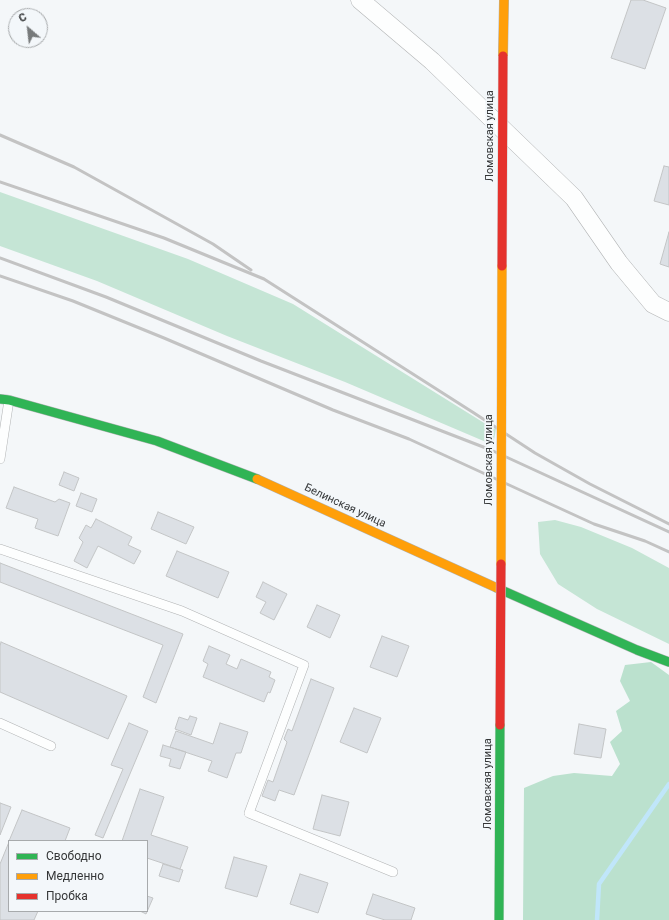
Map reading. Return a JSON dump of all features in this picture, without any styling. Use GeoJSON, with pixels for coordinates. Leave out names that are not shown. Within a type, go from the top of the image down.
{"type":"FeatureCollection","features":[{"type":"Feature","properties":{"kind":"main road","name":"Ломовская улица"},"geometry":{"type":"LineString","coordinates":[[499,920],[504,0]]}},
{"type":"Feature","properties":{"kind":"main road","name":"Белинская улица"},"geometry":{"type":"LineString","coordinates":[[4,400],[156,441],[270,484],[440,563],[637,650],[669,662]]}},
{"type":"Feature","properties":{"kind":"street"},"geometry":{"type":"LineString","coordinates":[[360,0],[432,61],[574,198],[619,263],[653,304],[669,312]]}},
{"type":"Feature","properties":{"kind":"lane"},"geometry":{"type":"LineString","coordinates":[[0,459],[4,400]]}},
{"type":"Feature","properties":{"kind":"lane"},"geometry":{"type":"LineString","coordinates":[[0,549],[182,611],[304,665],[249,813],[393,872]]}},
{"type":"Feature","properties":{"kind":"lane"},"geometry":{"type":"LineString","coordinates":[[0,723],[51,746]]}},
{"type":"Feature","properties":{"kind":"green space"},"geometry":{"type":"Polygon","coordinates":[[[0,192],[188,259],[293,304],[496,429],[493,445],[345,382],[227,336],[97,281],[0,246],[0,192]]]}},
{"type":"Feature","properties":{"kind":"green space"},"geometry":{"type":"Polygon","coordinates":[[[555,520],[581,527],[632,548],[669,568],[669,644],[597,609],[558,584],[540,554],[538,522],[555,520]]]}},
{"type":"Feature","properties":{"kind":"green space"},"geometry":{"type":"Polygon","coordinates":[[[651,662],[669,675],[669,920],[523,920],[524,788],[553,776],[574,773],[612,776],[620,764],[610,742],[622,731],[616,711],[630,701],[620,681],[625,665],[651,662]]]}},
{"type":"Feature","properties":{"kind":"building"},"geometry":{"type":"Polygon","coordinates":[[[631,0],[643,0],[666,8],[645,69],[611,58],[631,0]]]}},
{"type":"Feature","properties":{"kind":"building"},"geometry":{"type":"Polygon","coordinates":[[[664,166],[669,167],[669,205],[654,201],[664,166]]]}},
{"type":"Feature","properties":{"kind":"building"},"geometry":{"type":"Polygon","coordinates":[[[669,232],[669,267],[660,264],[669,232]]]}},
{"type":"Feature","properties":{"kind":"building"},"geometry":{"type":"Polygon","coordinates":[[[64,472],[79,478],[74,491],[59,485],[64,472]]]}},
{"type":"Feature","properties":{"kind":"building"},"geometry":{"type":"Polygon","coordinates":[[[14,487],[55,502],[59,499],[70,503],[58,536],[35,528],[38,519],[6,508],[14,487]]]}},
{"type":"Feature","properties":{"kind":"building"},"geometry":{"type":"Polygon","coordinates":[[[81,493],[97,499],[92,512],[76,506],[81,493]]]}},
{"type":"Feature","properties":{"kind":"building"},"geometry":{"type":"Polygon","coordinates":[[[158,512],[194,527],[186,544],[151,529],[158,512]]]}},
{"type":"Feature","properties":{"kind":"building"},"geometry":{"type":"Polygon","coordinates":[[[96,519],[132,537],[128,545],[141,551],[134,564],[98,546],[87,568],[74,561],[83,542],[79,538],[86,525],[91,528],[96,519]]]}},
{"type":"Feature","properties":{"kind":"building"},"geometry":{"type":"Polygon","coordinates":[[[177,551],[229,572],[218,598],[166,576],[177,551]]]}},
{"type":"Feature","properties":{"kind":"building"},"geometry":{"type":"Polygon","coordinates":[[[0,563],[183,634],[156,703],[143,697],[163,645],[0,582],[0,563]]]}},
{"type":"Feature","properties":{"kind":"building"},"geometry":{"type":"Polygon","coordinates":[[[263,582],[287,594],[274,620],[260,613],[266,602],[256,597],[263,582]]]}},
{"type":"Feature","properties":{"kind":"building"},"geometry":{"type":"Polygon","coordinates":[[[317,605],[340,615],[330,638],[307,627],[317,605]]]}},
{"type":"Feature","properties":{"kind":"building"},"geometry":{"type":"Polygon","coordinates":[[[382,636],[409,646],[397,677],[370,667],[382,636]]]}},
{"type":"Feature","properties":{"kind":"building"},"geometry":{"type":"Polygon","coordinates":[[[1,642],[127,696],[108,739],[0,692],[1,642]]]}},
{"type":"Feature","properties":{"kind":"building"},"geometry":{"type":"Polygon","coordinates":[[[209,646],[230,655],[226,664],[237,669],[241,659],[271,672],[269,677],[275,680],[270,693],[268,692],[264,702],[203,677],[208,664],[203,661],[209,646]]]}},
{"type":"Feature","properties":{"kind":"building"},"geometry":{"type":"Polygon","coordinates":[[[311,679],[334,688],[294,795],[279,790],[275,801],[262,796],[268,780],[273,782],[287,742],[284,739],[288,729],[292,731],[311,679]]]}},
{"type":"Feature","properties":{"kind":"building"},"geometry":{"type":"Polygon","coordinates":[[[354,708],[381,718],[367,753],[340,742],[354,708]]]}},
{"type":"Feature","properties":{"kind":"building"},"geometry":{"type":"Polygon","coordinates":[[[190,716],[197,718],[191,735],[175,729],[179,717],[188,720],[190,716]]]}},
{"type":"Feature","properties":{"kind":"building"},"geometry":{"type":"Polygon","coordinates":[[[129,723],[148,731],[103,838],[95,835],[123,769],[111,765],[129,723]]]}},
{"type":"Feature","properties":{"kind":"building"},"geometry":{"type":"Polygon","coordinates":[[[220,723],[248,732],[241,753],[236,753],[227,778],[208,771],[212,761],[170,747],[176,731],[213,744],[220,723]]]}},
{"type":"Feature","properties":{"kind":"building"},"geometry":{"type":"Polygon","coordinates":[[[579,724],[606,729],[601,758],[574,754],[579,724]]]}},
{"type":"Feature","properties":{"kind":"building"},"geometry":{"type":"Polygon","coordinates":[[[163,745],[186,752],[180,769],[169,766],[171,759],[160,756],[163,745]]]}},
{"type":"Feature","properties":{"kind":"building"},"geometry":{"type":"Polygon","coordinates":[[[140,789],[164,797],[151,835],[188,847],[180,869],[148,858],[148,840],[122,840],[140,789]]]}},
{"type":"Feature","properties":{"kind":"building"},"geometry":{"type":"Polygon","coordinates":[[[322,795],[349,802],[340,836],[313,829],[322,795]]]}},
{"type":"Feature","properties":{"kind":"building"},"geometry":{"type":"Polygon","coordinates":[[[0,803],[11,807],[0,835],[0,803]]]}},
{"type":"Feature","properties":{"kind":"building"},"geometry":{"type":"Polygon","coordinates":[[[22,810],[70,828],[65,840],[9,840],[22,810]]]}},
{"type":"Feature","properties":{"kind":"building"},"geometry":{"type":"Polygon","coordinates":[[[8,844],[8,912],[38,912],[34,920],[0,920],[0,864],[8,844]]]}},
{"type":"Feature","properties":{"kind":"building"},"geometry":{"type":"Polygon","coordinates":[[[234,857],[267,866],[257,897],[225,888],[234,857]]]}},
{"type":"Feature","properties":{"kind":"building"},"geometry":{"type":"Polygon","coordinates":[[[163,864],[183,870],[179,882],[159,876],[163,864]]]}},
{"type":"Feature","properties":{"kind":"building"},"geometry":{"type":"Polygon","coordinates":[[[300,874],[328,883],[318,913],[290,904],[300,874]]]}},
{"type":"Feature","properties":{"kind":"building"},"geometry":{"type":"Polygon","coordinates":[[[373,894],[415,908],[411,920],[385,920],[366,914],[373,894]]]}},
{"type":"Feature","properties":{"kind":"building"},"geometry":{"type":"Polygon","coordinates":[[[148,896],[153,898],[148,909],[148,896]]]}},
{"type":"Feature","properties":{"kind":"waterway"},"geometry":{"type":"LineString","coordinates":[[597,920],[599,884],[669,784]]}},
{"type":"Feature","properties":{"kind":"railway"},"geometry":{"type":"LineString","coordinates":[[0,135],[74,167],[213,244],[251,270]]}},
{"type":"Feature","properties":{"kind":"railway"},"geometry":{"type":"LineString","coordinates":[[0,182],[164,238],[264,279],[535,453],[590,484],[669,524]]}},
{"type":"Feature","properties":{"kind":"railway"},"geometry":{"type":"LineString","coordinates":[[0,258],[106,297],[261,361],[491,450],[669,532]]}},
{"type":"Feature","properties":{"kind":"railway"},"geometry":{"type":"LineString","coordinates":[[0,276],[73,301],[333,410],[409,439],[594,524],[645,541],[669,552]]}},
{"type":"Feature","properties":{"kind":"traffic: fast"},"geometry":{"type":"LineString","coordinates":[[0,399],[9,400],[157,441],[257,479]]}},
{"type":"Feature","properties":{"kind":"traffic: fast"},"geometry":{"type":"LineString","coordinates":[[497,588],[637,650],[669,662]]}},
{"type":"Feature","properties":{"kind":"traffic: fast"},"geometry":{"type":"LineString","coordinates":[[499,920],[500,725]]}},
{"type":"Feature","properties":{"kind":"traffic: slow"},"geometry":{"type":"LineString","coordinates":[[503,56],[504,0]]}},
{"type":"Feature","properties":{"kind":"traffic: slow"},"geometry":{"type":"LineString","coordinates":[[501,564],[502,266]]}},
{"type":"Feature","properties":{"kind":"traffic: slow"},"geometry":{"type":"LineString","coordinates":[[257,479],[497,588]]}},
{"type":"Feature","properties":{"kind":"traffic: jam"},"geometry":{"type":"LineString","coordinates":[[502,266],[503,56]]}},
{"type":"Feature","properties":{"kind":"traffic: jam"},"geometry":{"type":"LineString","coordinates":[[500,725],[501,564]]}}]}
